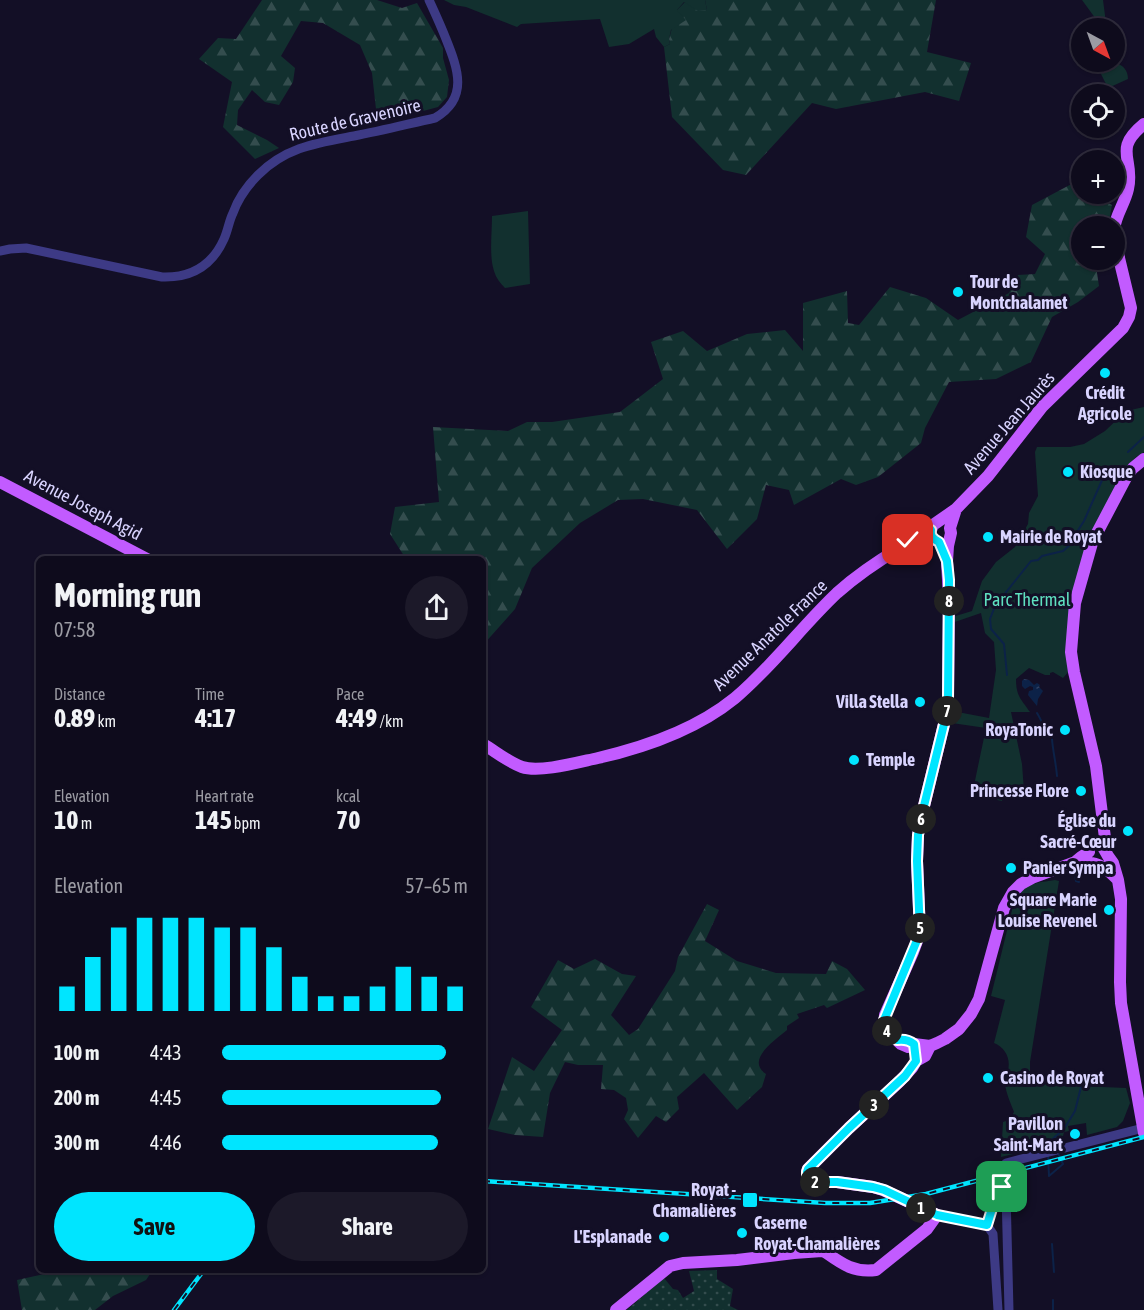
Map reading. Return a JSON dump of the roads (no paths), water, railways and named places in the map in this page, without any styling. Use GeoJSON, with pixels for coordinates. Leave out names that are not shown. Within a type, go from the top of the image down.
{"type":"FeatureCollection","features":[{"type":"Feature","properties":{"kind":"main road"},"geometry":{"type":"LineString","coordinates":[[1117,216],[1129,185],[1127,146],[1130,138],[1144,124]]}},
{"type":"Feature","properties":{"kind":"main road","name":"Avenue Jean Jaurès"},"geometry":{"type":"LineString","coordinates":[[940,533],[956,508],[988,476],[1042,407],[1118,333],[1131,312],[1122,270]]}},
{"type":"Feature","properties":{"kind":"main road"},"geometry":{"type":"LineString","coordinates":[[1098,856],[1105,838],[1096,766],[1071,652],[1076,603],[1092,543],[1128,474],[1144,459]]}},
{"type":"Feature","properties":{"kind":"main road","name":"Avenue Joseph Agid"},"geometry":{"type":"LineString","coordinates":[[0,482],[141,556]]}},
{"type":"Feature","properties":{"kind":"main road"},"geometry":{"type":"LineString","coordinates":[[940,533],[949,580],[948,699],[918,835],[920,933],[884,1020],[884,1025],[901,1044],[908,1047],[914,1044],[930,1046],[951,1035],[967,1021],[971,1014],[982,987],[1004,908],[1013,892],[1027,880],[1075,862],[1081,857],[1098,856],[1113,863],[1118,880],[1121,1003],[1143,1127]]}},
{"type":"Feature","properties":{"kind":"main road","name":"Avenue Anatole France"},"geometry":{"type":"LineString","coordinates":[[486,746],[517,765],[529,769],[560,766],[619,753],[683,729],[727,704],[839,592],[879,560],[903,546],[940,533]]}},
{"type":"Feature","properties":{"kind":"main road"},"geometry":{"type":"LineString","coordinates":[[914,1044],[916,1061]]}},
{"type":"Feature","properties":{"kind":"main road"},"geometry":{"type":"LineString","coordinates":[[616,1310],[670,1266],[683,1263],[737,1260],[813,1251],[825,1252],[848,1267],[867,1271],[883,1266],[927,1229],[937,1215],[873,1187],[811,1181],[807,1178],[807,1172],[828,1148],[905,1076],[916,1061],[926,1056],[930,1046]]}},
{"type":"Feature","properties":{"kind":"street","name":"Route de Gravenoire"},"geometry":{"type":"LineString","coordinates":[[0,251],[26,248],[162,277],[174,277],[194,272],[213,258],[219,249],[233,210],[244,192],[257,176],[282,156],[308,145],[435,118],[446,111],[455,97],[458,86],[456,64],[429,0]]}},
{"type":"Feature","properties":{"kind":"street"},"geometry":{"type":"LineString","coordinates":[[987,1225],[995,1199],[1002,1187],[1006,1163],[1123,1132],[1134,1122],[1143,1127]]}},
{"type":"Feature","properties":{"kind":"street"},"geometry":{"type":"LineString","coordinates":[[1002,1187],[1005,1193],[1010,1310]]}},
{"type":"Feature","properties":{"kind":"street"},"geometry":{"type":"LineString","coordinates":[[937,1215],[987,1225],[993,1234],[998,1310]]}},
{"type":"Feature","properties":{"kind":"water"},"geometry":{"type":"Polygon","coordinates":[[[1024,679],[1034,685],[1037,683],[1043,691],[1037,706],[1028,695],[1033,687],[1025,689],[1022,686],[1024,679]]]}},
{"type":"Feature","properties":{"kind":"waterway"},"geometry":{"type":"LineString","coordinates":[[1128,452],[1144,437]]}},
{"type":"Feature","properties":{"kind":"waterway"},"geometry":{"type":"LineString","coordinates":[[1007,675],[1004,644],[991,629],[990,619],[995,606],[1031,561],[1063,551],[1070,545],[1108,472]]}},
{"type":"Feature","properties":{"kind":"waterway"},"geometry":{"type":"LineString","coordinates":[[1037,713],[1052,739],[1057,776]]}},
{"type":"Feature","properties":{"kind":"waterway"},"geometry":{"type":"LineString","coordinates":[[1075,876],[1076,881],[1079,882]]}},
{"type":"Feature","properties":{"kind":"waterway"},"geometry":{"type":"LineString","coordinates":[[1048,1148],[1048,1143],[1064,1129],[1075,1111],[1081,1087]]}},
{"type":"Feature","properties":{"kind":"waterway"},"geometry":{"type":"LineString","coordinates":[[1049,1176],[1063,1164],[1058,1153]]}},
{"type":"Feature","properties":{"kind":"waterway"},"geometry":{"type":"LineString","coordinates":[[1048,1154],[1049,1176]]}},
{"type":"Feature","properties":{"kind":"waterway"},"geometry":{"type":"LineString","coordinates":[[1052,1244],[1054,1272]]}},
{"type":"Feature","properties":{"kind":"waterway"},"geometry":{"type":"LineString","coordinates":[[1053,1300],[1053,1310]]}},
{"type":"Feature","properties":{"kind":"railway"},"geometry":{"type":"LineString","coordinates":[[486,1181],[825,1203],[870,1203],[926,1194],[1144,1137]]}},
{"type":"Feature","properties":{"kind":"railway"},"geometry":{"type":"LineString","coordinates":[[174,1310],[202,1273]]}},
{"type":"Feature","properties":{"kind":"place","name":"Tour de Montchalamet"},"geometry":{"type":"Point","coordinates":[958,292]}},
{"type":"Feature","properties":{"kind":"place","name":"Crédit Agricole"},"geometry":{"type":"Point","coordinates":[1105,373]}},
{"type":"Feature","properties":{"kind":"place","name":"Kiosque"},"geometry":{"type":"Point","coordinates":[1068,472]}},
{"type":"Feature","properties":{"kind":"place","name":"Mairie de Royat"},"geometry":{"type":"Point","coordinates":[988,537]}},
{"type":"Feature","properties":{"kind":"place","name":"Villa Stella"},"geometry":{"type":"Point","coordinates":[920,702]}},
{"type":"Feature","properties":{"kind":"place","name":"RoyaTonic"},"geometry":{"type":"Point","coordinates":[1065,730]}},
{"type":"Feature","properties":{"kind":"place","name":"Temple"},"geometry":{"type":"Point","coordinates":[854,760]}},
{"type":"Feature","properties":{"kind":"place","name":"Princesse Flore"},"geometry":{"type":"Point","coordinates":[1081,791]}},
{"type":"Feature","properties":{"kind":"place","name":"Église du Sacré-Cœur"},"geometry":{"type":"Point","coordinates":[1128,831]}},
{"type":"Feature","properties":{"kind":"place","name":"Panier Sympa"},"geometry":{"type":"Point","coordinates":[1011,868]}},
{"type":"Feature","properties":{"kind":"place","name":"Square Marie Louise Revenel"},"geometry":{"type":"Point","coordinates":[1109,910]}},
{"type":"Feature","properties":{"kind":"place","name":"Casino de Royat"},"geometry":{"type":"Point","coordinates":[988,1078]}},
{"type":"Feature","properties":{"kind":"place","name":"Pavillon Saint-Mart"},"geometry":{"type":"Point","coordinates":[1075,1134]}},
{"type":"Feature","properties":{"kind":"place","name":"Royat - Chamalières"},"geometry":{"type":"Point","coordinates":[750,1200]}},
{"type":"Feature","properties":{"kind":"place","name":"Caserne Royat-Chamalières"},"geometry":{"type":"Point","coordinates":[742,1233]}},
{"type":"Feature","properties":{"kind":"place","name":"L'Esplanade"},"geometry":{"type":"Point","coordinates":[664,1237]}},
{"type":"Feature","properties":{"kind":"park label","name":"Parc Thermal"},"geometry":{"type":"Point","coordinates":[1027,600]}}]}
